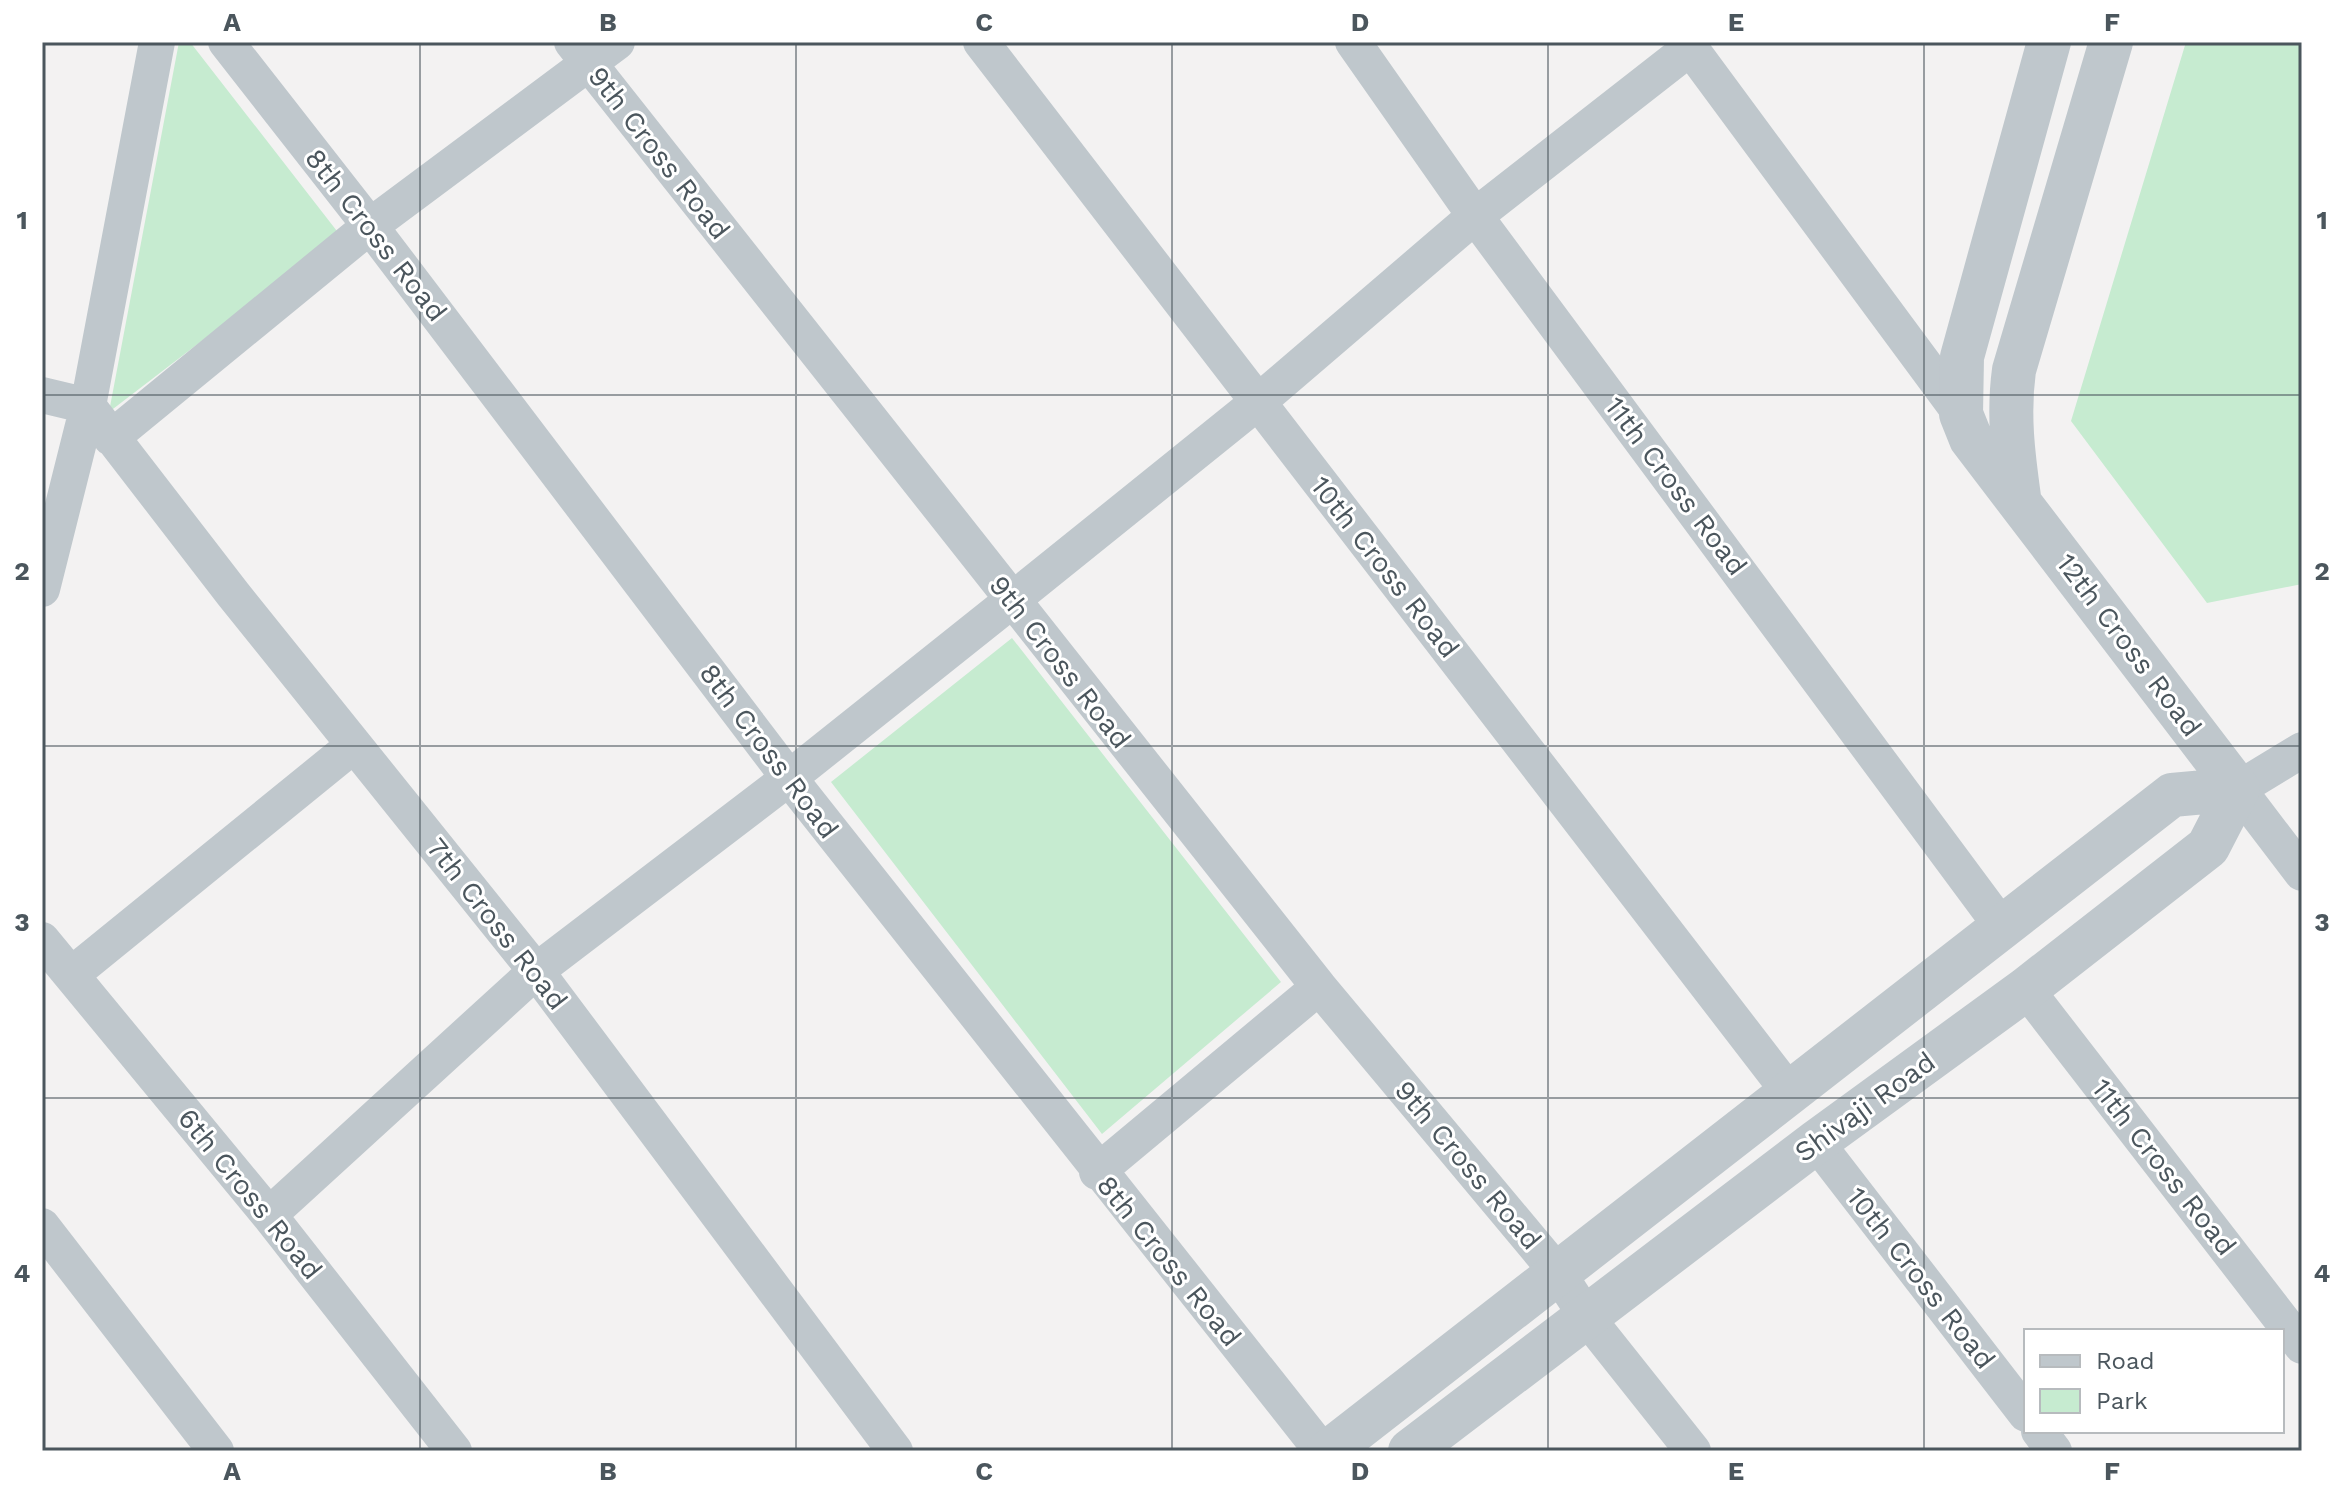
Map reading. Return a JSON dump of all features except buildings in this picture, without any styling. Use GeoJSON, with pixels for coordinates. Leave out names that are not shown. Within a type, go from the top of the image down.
{"type":"FeatureCollection","features":[{"type":"Feature","properties":{"kind":"street"},"geometry":{"type":"LineString","coordinates":[[42,589],[88,406],[157,42]]}},
{"type":"Feature","properties":{"kind":"street","name":"8th Cross Road"},"geometry":{"type":"LineString","coordinates":[[226,42],[370,226],[789,778],[1097,1172],[1322,1451]]}},
{"type":"Feature","properties":{"kind":"street"},"geometry":{"type":"LineString","coordinates":[[111,438],[580,53],[617,42]]}},
{"type":"Feature","properties":{"kind":"street","name":"10th Cross Road"},"geometry":{"type":"LineString","coordinates":[[981,42],[1790,1093]]}},
{"type":"Feature","properties":{"kind":"street","name":"11th Cross Road"},"geometry":{"type":"LineString","coordinates":[[1353,42],[1475,216],[2002,927]]}},
{"type":"Feature","properties":{"kind":"street","name":"12th Cross Road"},"geometry":{"type":"LineString","coordinates":[[1961,414],[1962,357],[2049,42]]}},
{"type":"Feature","properties":{"kind":"street"},"geometry":{"type":"LineString","coordinates":[[2020,500],[2009,403],[2014,370],[2111,42]]}},
{"type":"Feature","properties":{"kind":"street"},"geometry":{"type":"LineString","coordinates":[[269,1215],[536,971],[789,778],[1011,601],[1258,402],[1475,216],[1688,45]]}},
{"type":"Feature","properties":{"kind":"street","name":"12th Cross Road"},"geometry":{"type":"LineString","coordinates":[[1688,45],[1961,414],[1971,439],[2302,873]]}},
{"type":"Feature","properties":{"kind":"street","name":"9th Cross Road"},"geometry":{"type":"LineString","coordinates":[[580,53],[1319,987],[1558,1273],[1588,1319]]}},
{"type":"Feature","properties":{"kind":"street"},"geometry":{"type":"LineString","coordinates":[[42,395],[88,406]]}},
{"type":"Feature","properties":{"kind":"street","name":"7th Cross Road"},"geometry":{"type":"LineString","coordinates":[[88,406],[536,971],[895,1451]]}},
{"type":"Feature","properties":{"kind":"street"},"geometry":{"type":"LineString","coordinates":[[71,975],[354,745]]}},
{"type":"Feature","properties":{"kind":"street"},"geometry":{"type":"LineString","coordinates":[[1329,1451],[2172,795],[2238,789],[2302,750]]}},
{"type":"Feature","properties":{"kind":"street","name":"Shivaji Road"},"geometry":{"type":"LineString","coordinates":[[1410,1451],[1588,1319],[1816,1142],[2026,989],[2208,847],[2238,789]]}},
{"type":"Feature","properties":{"kind":"street","name":"6th Cross Road"},"geometry":{"type":"LineString","coordinates":[[42,940],[269,1215],[454,1451]]}},
{"type":"Feature","properties":{"kind":"street"},"geometry":{"type":"LineString","coordinates":[[1097,1172],[1319,987]]}},
{"type":"Feature","properties":{"kind":"street","name":"11th Cross Road"},"geometry":{"type":"LineString","coordinates":[[2026,989],[2302,1346]]}},
{"type":"Feature","properties":{"kind":"street","name":"10th Cross Road"},"geometry":{"type":"LineString","coordinates":[[1816,1142],[2024,1411]]}},
{"type":"Feature","properties":{"kind":"street"},"geometry":{"type":"LineString","coordinates":[[42,1226],[216,1451]]}},
{"type":"Feature","properties":{"kind":"street"},"geometry":{"type":"LineString","coordinates":[[1588,1319],[1693,1451]]}},
{"type":"Feature","properties":{"kind":"street"},"geometry":{"type":"LineString","coordinates":[[2040,1433],[2054,1451]]}},
{"type":"Feature","properties":{"kind":"green space"},"geometry":{"type":"Polygon","coordinates":[[[179,42],[190,42],[340,235],[109,412],[179,42]]]}},
{"type":"Feature","properties":{"kind":"green space"},"geometry":{"type":"Polygon","coordinates":[[[2186,42],[2302,42],[2302,584],[2207,603],[2071,421],[2186,42]]]}},
{"type":"Feature","properties":{"kind":"green space"},"geometry":{"type":"Polygon","coordinates":[[[1012,638],[1281,982],[1102,1134],[831,782],[1012,638]]]}}]}
